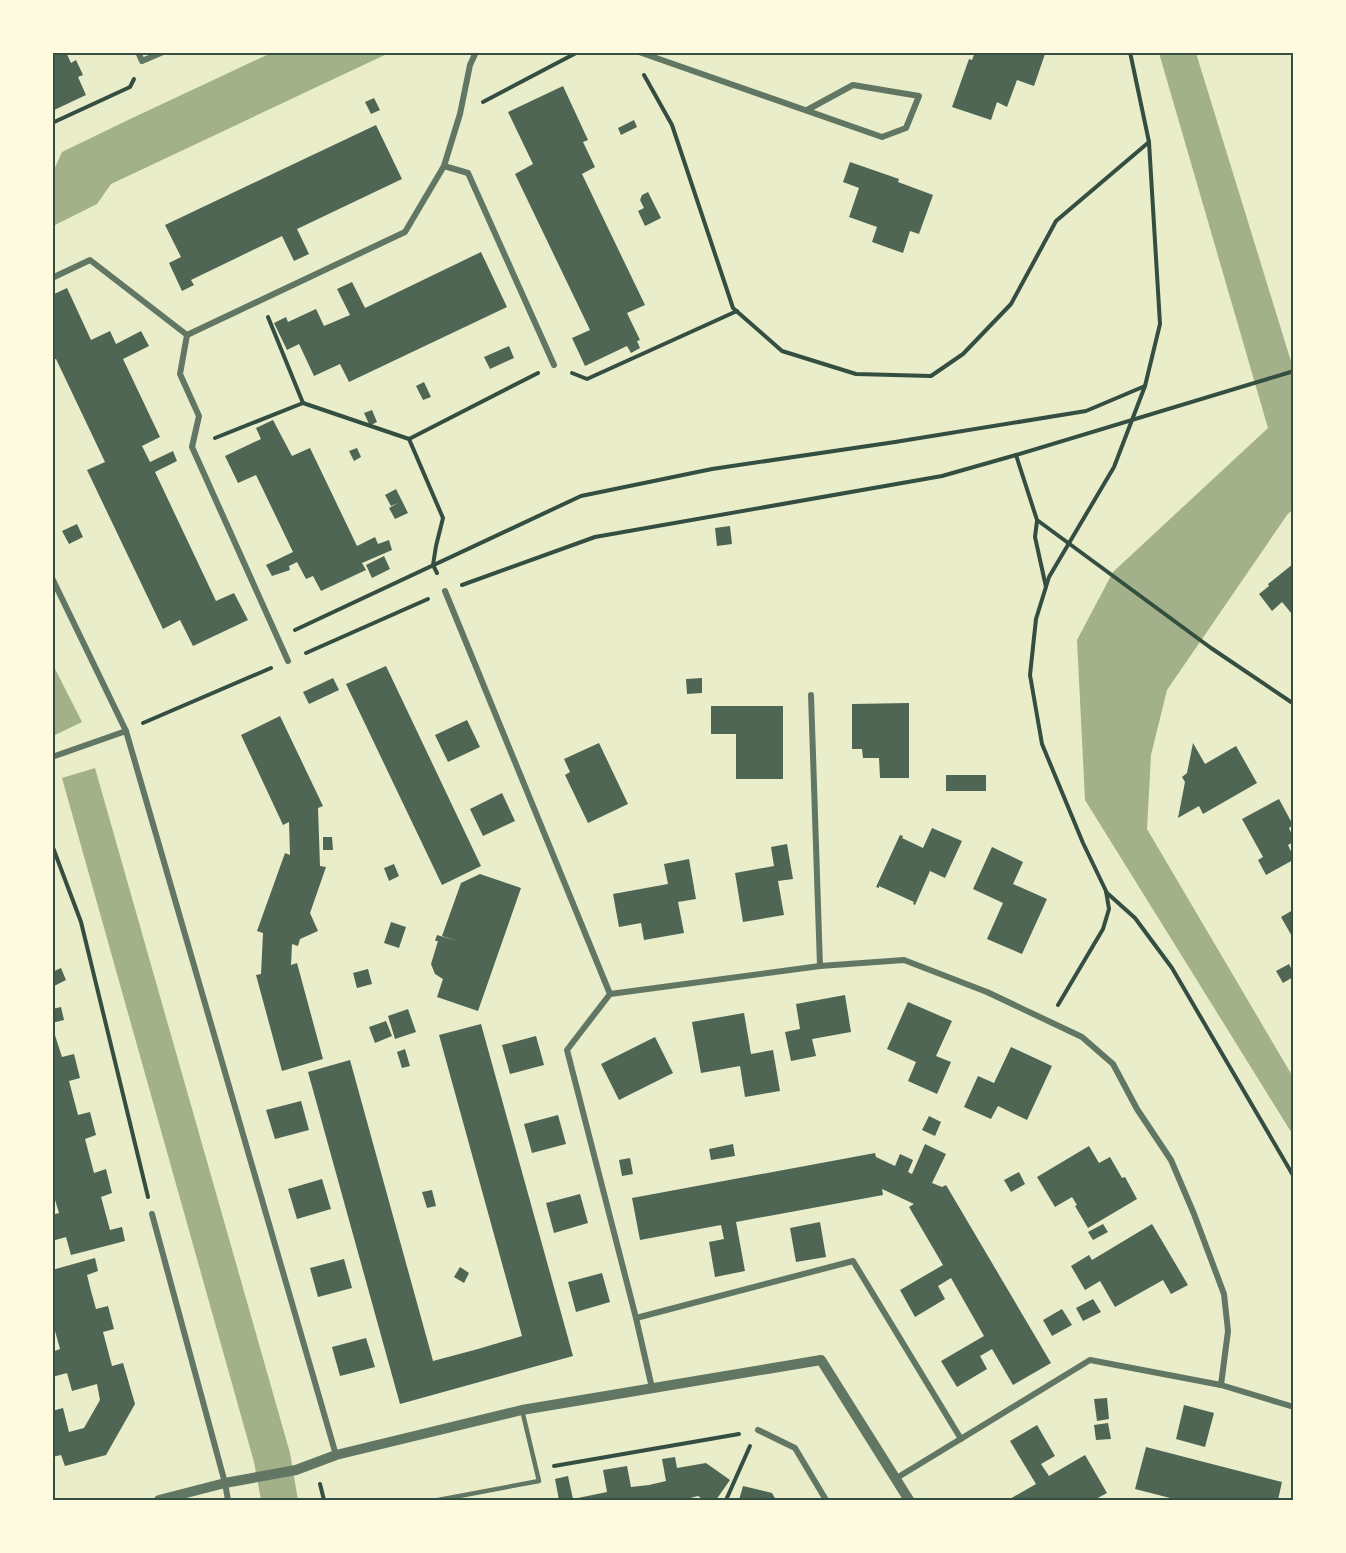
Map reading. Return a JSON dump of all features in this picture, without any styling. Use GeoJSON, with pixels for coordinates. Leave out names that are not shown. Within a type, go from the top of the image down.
{"type":"FeatureCollection","features":[{"type":"Feature","properties":{"kind":"street"},"geometry":{"type":"LineString","coordinates":[[138,52],[142,61],[163,52]]}},
{"type":"Feature","properties":{"kind":"street"},"geometry":{"type":"LineString","coordinates":[[187,335],[405,232],[444,166],[460,114],[470,65],[476,52]]}},
{"type":"Feature","properties":{"kind":"street"},"geometry":{"type":"LineString","coordinates":[[639,52],[882,137],[906,129],[919,96],[853,85],[807,110]]}},
{"type":"Feature","properties":{"kind":"street"},"geometry":{"type":"LineString","coordinates":[[444,166],[468,173],[554,365]]}},
{"type":"Feature","properties":{"kind":"street"},"geometry":{"type":"LineString","coordinates":[[52,278],[90,260],[187,335]]}},
{"type":"Feature","properties":{"kind":"street"},"geometry":{"type":"LineString","coordinates":[[187,335],[180,374],[199,416],[192,447],[288,661]]}},
{"type":"Feature","properties":{"kind":"street"},"geometry":{"type":"LineString","coordinates":[[52,578],[126,731],[336,1455]]}},
{"type":"Feature","properties":{"kind":"street"},"geometry":{"type":"LineString","coordinates":[[445,591],[610,994]]}},
{"type":"Feature","properties":{"kind":"street"},"geometry":{"type":"LineString","coordinates":[[812,695],[820,966]]}},
{"type":"Feature","properties":{"kind":"street"},"geometry":{"type":"LineString","coordinates":[[52,757],[126,731]]}},
{"type":"Feature","properties":{"kind":"street"},"geometry":{"type":"LineString","coordinates":[[652,1388],[567,1050],[610,994],[820,966],[904,960],[987,992],[1082,1037],[1113,1064],[1137,1109],[1171,1160],[1224,1294],[1228,1331],[1221,1385]]}},
{"type":"Feature","properties":{"kind":"street"},"geometry":{"type":"LineString","coordinates":[[152,1214],[228,1500]]}},
{"type":"Feature","properties":{"kind":"street"},"geometry":{"type":"LineString","coordinates":[[636,1318],[853,1261],[961,1439]]}},
{"type":"Feature","properties":{"kind":"street"},"geometry":{"type":"LineString","coordinates":[[159,1500],[225,1483],[296,1470],[336,1455],[522,1410],[821,1360],[909,1500]]}},
{"type":"Feature","properties":{"kind":"street"},"geometry":{"type":"LineString","coordinates":[[895,1480],[1090,1360],[1221,1385],[1293,1407]]}},
{"type":"Feature","properties":{"kind":"street"},"geometry":{"type":"LineString","coordinates":[[758,1430],[795,1448],[825,1500]]}},
{"type":"Feature","properties":{"kind":"lane"},"geometry":{"type":"LineString","coordinates":[[438,1500],[539,1481],[522,1410]]}},
{"type":"Feature","properties":{"kind":"path"},"geometry":{"type":"LineString","coordinates":[[460,114],[578,52]]}},
{"type":"Feature","properties":{"kind":"path"},"geometry":{"type":"LineString","coordinates":[[1048,1022],[1103,930],[1109,909],[1106,891],[1083,843],[1042,744],[1030,675],[1036,619],[1049,578],[1114,467],[1145,386],[1160,324],[1149,141],[1130,52]]}},
{"type":"Feature","properties":{"kind":"path"},"geometry":{"type":"LineString","coordinates":[[52,123],[130,87],[142,61]]}},
{"type":"Feature","properties":{"kind":"path"},"geometry":{"type":"LineString","coordinates":[[643,72],[672,125],[733,308],[782,351],[856,374],[931,376],[963,354],[1011,304],[1056,220],[1149,141]]}},
{"type":"Feature","properties":{"kind":"path"},"geometry":{"type":"LineString","coordinates":[[261,300],[303,403]]}},
{"type":"Feature","properties":{"kind":"path"},"geometry":{"type":"LineString","coordinates":[[192,447],[303,403],[409,439],[554,365],[587,379],[737,311]]}},
{"type":"Feature","properties":{"kind":"path"},"geometry":{"type":"LineString","coordinates":[[126,731],[445,591],[595,537],[942,476],[1293,371]]}},
{"type":"Feature","properties":{"kind":"path"},"geometry":{"type":"LineString","coordinates":[[277,639],[581,496],[712,469],[1086,411],[1145,386]]}},
{"type":"Feature","properties":{"kind":"path"},"geometry":{"type":"LineString","coordinates":[[409,439],[443,518],[433,565],[445,591]]}},
{"type":"Feature","properties":{"kind":"path"},"geometry":{"type":"LineString","coordinates":[[1016,455],[1037,520],[1035,537],[1046,588]]}},
{"type":"Feature","properties":{"kind":"path"},"geometry":{"type":"LineString","coordinates":[[1037,520],[1211,648],[1293,704]]}},
{"type":"Feature","properties":{"kind":"path"},"geometry":{"type":"LineString","coordinates":[[52,845],[81,922],[152,1214]]}},
{"type":"Feature","properties":{"kind":"path"},"geometry":{"type":"LineString","coordinates":[[1106,891],[1135,918],[1172,968],[1293,1177]]}},
{"type":"Feature","properties":{"kind":"path"},"geometry":{"type":"LineString","coordinates":[[536,1469],[758,1430]]}},
{"type":"Feature","properties":{"kind":"path"},"geometry":{"type":"LineString","coordinates":[[726,1500],[758,1430]]}},
{"type":"Feature","properties":{"kind":"shaded area"},"geometry":{"type":"Polygon","coordinates":[[[271,53],[389,53],[111,184],[97,204],[53,226],[53,172],[62,152],[271,53]]]}},
{"type":"Feature","properties":{"kind":"shaded area"},"geometry":{"type":"Polygon","coordinates":[[[1159,53],[1196,53],[1293,368],[1293,509],[1167,690],[1151,755],[1147,829],[1293,1077],[1293,1135],[1085,800],[1077,640],[1113,572],[1268,428],[1159,53]]]}},
{"type":"Feature","properties":{"kind":"shaded area"},"geometry":{"type":"Polygon","coordinates":[[[52,663],[82,722],[53,736],[52,736],[52,663]]]}},
{"type":"Feature","properties":{"kind":"shaded area"},"geometry":{"type":"Polygon","coordinates":[[[95,768],[290,1453],[298,1500],[261,1500],[254,1462],[62,778],[95,768]]]}},
{"type":"Feature","properties":{"kind":"building"},"geometry":{"type":"Polygon","coordinates":[[[52,52],[66,52],[71,63],[76,60],[83,75],[78,77],[86,95],[52,111],[52,52]]]}},
{"type":"Feature","properties":{"kind":"building"},"geometry":{"type":"Polygon","coordinates":[[[975,52],[1040,52],[1045,54],[1034,86],[1017,80],[1007,107],[997,102],[991,120],[952,107],[969,59],[972,60],[975,52]]]}},
{"type":"Feature","properties":{"kind":"building"},"geometry":{"type":"Polygon","coordinates":[[[563,86],[588,140],[583,142],[595,167],[582,174],[645,305],[627,313],[640,340],[637,341],[640,348],[631,353],[627,346],[585,366],[572,338],[590,330],[515,174],[533,164],[508,112],[563,86]]]}},
{"type":"Feature","properties":{"kind":"building"},"geometry":{"type":"Polygon","coordinates":[[[374,98],[380,110],[371,114],[365,102],[374,98]]]}},
{"type":"Feature","properties":{"kind":"building"},"geometry":{"type":"Polygon","coordinates":[[[634,120],[637,127],[621,135],[618,128],[634,120]]]}},
{"type":"Feature","properties":{"kind":"building"},"geometry":{"type":"Polygon","coordinates":[[[376,125],[402,179],[297,229],[309,254],[294,261],[282,236],[191,280],[194,285],[182,291],[169,263],[181,257],[165,225],[376,125]]]}},
{"type":"Feature","properties":{"kind":"building"},"geometry":{"type":"Polygon","coordinates":[[[850,162],[899,179],[898,182],[933,195],[919,234],[910,231],[903,253],[872,242],[877,227],[849,217],[859,188],[843,182],[850,162]]]}},
{"type":"Feature","properties":{"kind":"building"},"geometry":{"type":"Polygon","coordinates":[[[648,192],[661,218],[645,226],[638,211],[644,208],[640,200],[642,195],[648,192]]]}},
{"type":"Feature","properties":{"kind":"building"},"geometry":{"type":"Polygon","coordinates":[[[481,252],[507,307],[349,382],[340,364],[314,376],[299,344],[287,350],[274,323],[286,317],[288,322],[316,309],[324,326],[350,315],[337,289],[352,282],[365,308],[481,252]]]}},
{"type":"Feature","properties":{"kind":"building"},"geometry":{"type":"Polygon","coordinates":[[[67,288],[91,340],[110,331],[116,344],[141,331],[149,346],[123,359],[160,437],[142,446],[150,462],[173,451],[177,461],[155,472],[216,601],[234,593],[248,620],[193,646],[180,620],[163,629],[87,470],[105,462],[56,359],[52,360],[52,295],[67,288]]]}},
{"type":"Feature","properties":{"kind":"building"},"geometry":{"type":"Polygon","coordinates":[[[509,346],[514,358],[490,369],[484,357],[509,346]]]}},
{"type":"Feature","properties":{"kind":"building"},"geometry":{"type":"Polygon","coordinates":[[[424,382],[431,397],[423,400],[416,386],[424,382]]]}},
{"type":"Feature","properties":{"kind":"building"},"geometry":{"type":"Polygon","coordinates":[[[372,410],[377,422],[371,425],[364,413],[372,410]]]}},
{"type":"Feature","properties":{"kind":"building"},"geometry":{"type":"Polygon","coordinates":[[[273,420],[292,456],[310,448],[357,546],[375,537],[378,544],[389,540],[392,550],[362,563],[366,570],[321,591],[313,576],[306,579],[297,562],[289,566],[290,570],[272,576],[266,565],[293,552],[256,475],[238,483],[225,456],[261,439],[256,428],[273,420]]]}},
{"type":"Feature","properties":{"kind":"building"},"geometry":{"type":"Polygon","coordinates":[[[357,448],[361,457],[354,461],[349,451],[357,448]]]}},
{"type":"Feature","properties":{"kind":"building"},"geometry":{"type":"Polygon","coordinates":[[[396,489],[408,513],[395,519],[389,508],[398,503],[391,506],[385,495],[396,489]]]}},
{"type":"Feature","properties":{"kind":"building"},"geometry":{"type":"Polygon","coordinates":[[[77,524],[83,537],[69,544],[62,531],[77,524]]]}},
{"type":"Feature","properties":{"kind":"building"},"geometry":{"type":"Polygon","coordinates":[[[730,526],[732,544],[717,546],[715,528],[730,526]]]}},
{"type":"Feature","properties":{"kind":"building"},"geometry":{"type":"Polygon","coordinates":[[[384,556],[390,569],[372,578],[366,565],[384,556]]]}},
{"type":"Feature","properties":{"kind":"building"},"geometry":{"type":"Polygon","coordinates":[[[1293,564],[1293,613],[1282,602],[1272,611],[1259,594],[1293,564]]]}},
{"type":"Feature","properties":{"kind":"building"},"geometry":{"type":"Polygon","coordinates":[[[386,666],[481,866],[442,885],[346,684],[386,666]]]}},
{"type":"Feature","properties":{"kind":"building"},"geometry":{"type":"Polygon","coordinates":[[[333,678],[339,690],[309,704],[303,692],[333,678]]]}},
{"type":"Feature","properties":{"kind":"building"},"geometry":{"type":"Polygon","coordinates":[[[702,678],[702,693],[687,694],[686,679],[702,678]]]}},
{"type":"Feature","properties":{"kind":"building"},"geometry":{"type":"Polygon","coordinates":[[[909,703],[909,778],[880,778],[879,758],[863,758],[862,749],[852,749],[852,704],[909,703]]]}},
{"type":"Feature","properties":{"kind":"building"},"geometry":{"type":"Polygon","coordinates":[[[711,706],[783,706],[783,779],[736,779],[736,734],[711,734],[711,706]]]}},
{"type":"Feature","properties":{"kind":"building"},"geometry":{"type":"Polygon","coordinates":[[[280,716],[323,806],[318,808],[320,866],[326,867],[310,913],[318,931],[300,939],[298,946],[292,944],[291,965],[297,963],[323,1059],[282,1071],[256,975],[261,974],[263,933],[257,931],[285,853],[290,855],[289,822],[283,825],[241,735],[280,716]]]}},
{"type":"Feature","properties":{"kind":"building"},"geometry":{"type":"Polygon","coordinates":[[[467,720],[480,747],[448,762],[435,735],[467,720]]]}},
{"type":"Feature","properties":{"kind":"building"},"geometry":{"type":"Polygon","coordinates":[[[599,743],[628,804],[588,823],[565,775],[570,772],[564,759],[599,743]]]}},
{"type":"Feature","properties":{"kind":"building"},"geometry":{"type":"Polygon","coordinates":[[[1193,743],[1205,764],[1236,746],[1257,783],[1203,814],[1199,806],[1178,818],[1185,782],[1182,777],[1187,773],[1193,743]]]}},
{"type":"Feature","properties":{"kind":"building"},"geometry":{"type":"Polygon","coordinates":[[[946,775],[986,775],[986,791],[946,791],[946,775]]]}},
{"type":"Feature","properties":{"kind":"building"},"geometry":{"type":"Polygon","coordinates":[[[502,793],[515,821],[483,836],[470,809],[502,793]]]}},
{"type":"Feature","properties":{"kind":"building"},"geometry":{"type":"Polygon","coordinates":[[[1279,799],[1293,825],[1289,828],[1293,842],[1288,845],[1293,860],[1266,875],[1258,860],[1263,857],[1242,819],[1279,799]]]}},
{"type":"Feature","properties":{"kind":"building"},"geometry":{"type":"Polygon","coordinates":[[[932,828],[962,841],[945,878],[930,871],[915,905],[914,902],[879,886],[879,888],[876,887],[900,835],[923,848],[932,828]]]}},
{"type":"Feature","properties":{"kind":"building"},"geometry":{"type":"Polygon","coordinates":[[[323,837],[332,837],[333,850],[323,850],[323,837]]]}},
{"type":"Feature","properties":{"kind":"building"},"geometry":{"type":"Polygon","coordinates":[[[787,844],[793,879],[778,881],[784,915],[743,922],[735,873],[774,866],[771,847],[787,844]]]}},
{"type":"Feature","properties":{"kind":"building"},"geometry":{"type":"Polygon","coordinates":[[[992,847],[1023,862],[1013,884],[1047,899],[1022,954],[987,939],[1003,903],[973,889],[992,847]]]}},
{"type":"Feature","properties":{"kind":"building"},"geometry":{"type":"Polygon","coordinates":[[[689,859],[696,899],[678,902],[684,933],[644,940],[641,923],[619,927],[613,894],[668,884],[664,864],[689,859]]]}},
{"type":"Feature","properties":{"kind":"building"},"geometry":{"type":"Polygon","coordinates":[[[394,864],[399,876],[389,881],[384,868],[394,864]]]}},
{"type":"Feature","properties":{"kind":"building"},"geometry":{"type":"Polygon","coordinates":[[[480,874],[521,888],[478,1011],[437,997],[443,979],[435,974],[431,964],[438,941],[435,941],[437,935],[457,941],[442,936],[461,883],[480,874]]]}},
{"type":"Feature","properties":{"kind":"building"},"geometry":{"type":"Polygon","coordinates":[[[1293,910],[1293,938],[1281,917],[1293,910]]]}},
{"type":"Feature","properties":{"kind":"building"},"geometry":{"type":"Polygon","coordinates":[[[391,922],[406,927],[399,948],[384,943],[391,922]]]}},
{"type":"Feature","properties":{"kind":"building"},"geometry":{"type":"Polygon","coordinates":[[[1289,964],[1293,977],[1283,983],[1276,971],[1289,964]]]}},
{"type":"Feature","properties":{"kind":"building"},"geometry":{"type":"Polygon","coordinates":[[[61,968],[66,980],[52,987],[52,972],[61,968]]]}},
{"type":"Feature","properties":{"kind":"building"},"geometry":{"type":"Polygon","coordinates":[[[368,969],[372,984],[357,988],[353,973],[368,969]]]}},
{"type":"Feature","properties":{"kind":"building"},"geometry":{"type":"Polygon","coordinates":[[[845,995],[851,1032],[812,1039],[816,1056],[791,1061],[785,1032],[800,1029],[796,1004],[845,995]]]}},
{"type":"Feature","properties":{"kind":"building"},"geometry":{"type":"Polygon","coordinates":[[[908,1002],[952,1021],[936,1056],[951,1062],[937,1094],[908,1081],[916,1062],[887,1049],[908,1002]]]}},
{"type":"Feature","properties":{"kind":"building"},"geometry":{"type":"Polygon","coordinates":[[[61,1007],[64,1020],[52,1023],[52,1009],[61,1007]]]}},
{"type":"Feature","properties":{"kind":"building"},"geometry":{"type":"Polygon","coordinates":[[[408,1009],[416,1032],[395,1039],[388,1016],[408,1009]]]}},
{"type":"Feature","properties":{"kind":"building"},"geometry":{"type":"Polygon","coordinates":[[[744,1013],[751,1054],[773,1050],[780,1091],[745,1097],[740,1066],[701,1073],[692,1022],[744,1013]]]}},
{"type":"Feature","properties":{"kind":"building"},"geometry":{"type":"Polygon","coordinates":[[[386,1021],[392,1036],[375,1043],[369,1027],[386,1021]]]}},
{"type":"Feature","properties":{"kind":"building"},"geometry":{"type":"Polygon","coordinates":[[[481,1024],[573,1356],[400,1404],[308,1072],[350,1060],[433,1361],[478,1349],[522,1336],[439,1035],[481,1024]]]}},
{"type":"Feature","properties":{"kind":"building"},"geometry":{"type":"Polygon","coordinates":[[[52,1026],[62,1057],[74,1054],[80,1078],[69,1081],[78,1115],[90,1112],[96,1135],[85,1139],[94,1173],[106,1169],[112,1193],[101,1197],[110,1230],[122,1227],[125,1241],[71,1255],[66,1237],[52,1241],[52,1215],[59,1213],[52,1190],[52,1026]]]}},
{"type":"Feature","properties":{"kind":"building"},"geometry":{"type":"Polygon","coordinates":[[[536,1036],[544,1065],[510,1074],[502,1045],[536,1036]]]}},
{"type":"Feature","properties":{"kind":"building"},"geometry":{"type":"Polygon","coordinates":[[[655,1037],[673,1073],[619,1100],[601,1064],[655,1037]]]}},
{"type":"Feature","properties":{"kind":"building"},"geometry":{"type":"Polygon","coordinates":[[[1011,1047],[1052,1066],[1027,1120],[998,1106],[991,1119],[964,1107],[978,1076],[994,1083],[1011,1047]]]}},
{"type":"Feature","properties":{"kind":"building"},"geometry":{"type":"Polygon","coordinates":[[[405,1049],[410,1066],[402,1068],[397,1052],[405,1049]]]}},
{"type":"Feature","properties":{"kind":"building"},"geometry":{"type":"Polygon","coordinates":[[[301,1101],[309,1130],[275,1139],[266,1110],[301,1101]]]}},
{"type":"Feature","properties":{"kind":"building"},"geometry":{"type":"Polygon","coordinates":[[[558,1115],[566,1144],[532,1153],[524,1124],[558,1115]]]}},
{"type":"Feature","properties":{"kind":"building"},"geometry":{"type":"Polygon","coordinates":[[[929,1116],[941,1122],[935,1136],[922,1130],[929,1116]]]}},
{"type":"Feature","properties":{"kind":"building"},"geometry":{"type":"Polygon","coordinates":[[[733,1144],[735,1156],[711,1160],[709,1149],[733,1144]]]}},
{"type":"Feature","properties":{"kind":"building"},"geometry":{"type":"Polygon","coordinates":[[[925,1144],[946,1154],[932,1183],[942,1187],[946,1185],[1051,1363],[1013,1385],[992,1349],[980,1356],[987,1369],[957,1387],[941,1361],[984,1336],[951,1278],[938,1286],[945,1299],[915,1317],[900,1290],[943,1265],[909,1207],[914,1204],[882,1189],[883,1195],[736,1222],[745,1271],[715,1277],[709,1242],[724,1239],[721,1225],[640,1240],[632,1198],[875,1153],[876,1157],[895,1166],[900,1154],[913,1160],[908,1172],[912,1174],[925,1144]]]}},
{"type":"Feature","properties":{"kind":"building"},"geometry":{"type":"Polygon","coordinates":[[[1089,1146],[1099,1163],[1110,1157],[1122,1178],[1125,1177],[1137,1199],[1088,1228],[1072,1197],[1055,1207],[1037,1177],[1089,1146]]]}},
{"type":"Feature","properties":{"kind":"building"},"geometry":{"type":"Polygon","coordinates":[[[630,1158],[633,1174],[622,1176],[619,1160],[630,1158]]]}},
{"type":"Feature","properties":{"kind":"building"},"geometry":{"type":"Polygon","coordinates":[[[1019,1172],[1025,1184],[1011,1192],[1004,1180],[1019,1172]]]}},
{"type":"Feature","properties":{"kind":"building"},"geometry":{"type":"Polygon","coordinates":[[[322,1179],[331,1209],[297,1219],[288,1189],[322,1179]]]}},
{"type":"Feature","properties":{"kind":"building"},"geometry":{"type":"Polygon","coordinates":[[[432,1190],[436,1206],[427,1208],[422,1192],[432,1190]]]}},
{"type":"Feature","properties":{"kind":"building"},"geometry":{"type":"Polygon","coordinates":[[[580,1194],[588,1223],[554,1233],[546,1203],[580,1194]]]}},
{"type":"Feature","properties":{"kind":"building"},"geometry":{"type":"Polygon","coordinates":[[[820,1222],[826,1257],[796,1262],[790,1228],[820,1222]]]}},
{"type":"Feature","properties":{"kind":"building"},"geometry":{"type":"Polygon","coordinates":[[[1103,1224],[1108,1232],[1093,1240],[1088,1232],[1103,1224]]]}},
{"type":"Feature","properties":{"kind":"building"},"geometry":{"type":"Polygon","coordinates":[[[1152,1224],[1188,1285],[1171,1294],[1163,1280],[1115,1307],[1100,1281],[1085,1290],[1071,1266],[1089,1255],[1092,1260],[1152,1224]]]}},
{"type":"Feature","properties":{"kind":"building"},"geometry":{"type":"Polygon","coordinates":[[[95,1258],[98,1271],[87,1275],[91,1291],[96,1309],[108,1306],[114,1329],[103,1332],[112,1366],[123,1363],[135,1404],[106,1455],[65,1466],[61,1455],[52,1457],[52,1411],[63,1408],[69,1432],[84,1428],[100,1400],[97,1384],[72,1391],[67,1373],[52,1377],[52,1352],[60,1349],[52,1320],[52,1270],[95,1258]]]}},
{"type":"Feature","properties":{"kind":"building"},"geometry":{"type":"Polygon","coordinates":[[[344,1259],[352,1288],[318,1297],[310,1268],[344,1259]]]}},
{"type":"Feature","properties":{"kind":"building"},"geometry":{"type":"Polygon","coordinates":[[[460,1267],[469,1273],[464,1283],[454,1277],[460,1267]]]}},
{"type":"Feature","properties":{"kind":"building"},"geometry":{"type":"Polygon","coordinates":[[[602,1273],[610,1302],[576,1312],[568,1282],[602,1273]]]}},
{"type":"Feature","properties":{"kind":"building"},"geometry":{"type":"Polygon","coordinates":[[[1093,1299],[1101,1312],[1083,1321],[1076,1308],[1093,1299]]]}},
{"type":"Feature","properties":{"kind":"building"},"geometry":{"type":"Polygon","coordinates":[[[1062,1309],[1072,1325],[1052,1336],[1043,1320],[1062,1309]]]}},
{"type":"Feature","properties":{"kind":"building"},"geometry":{"type":"Polygon","coordinates":[[[366,1338],[375,1367],[340,1376],[332,1347],[366,1338]]]}},
{"type":"Feature","properties":{"kind":"building"},"geometry":{"type":"Polygon","coordinates":[[[1107,1398],[1109,1419],[1097,1421],[1094,1399],[1107,1398]]]}},
{"type":"Feature","properties":{"kind":"building"},"geometry":{"type":"Polygon","coordinates":[[[1184,1405],[1214,1413],[1205,1447],[1176,1439],[1184,1405]]]}},
{"type":"Feature","properties":{"kind":"building"},"geometry":{"type":"Polygon","coordinates":[[[1108,1423],[1111,1439],[1096,1440],[1094,1425],[1108,1423]]]}},
{"type":"Feature","properties":{"kind":"building"},"geometry":{"type":"Polygon","coordinates":[[[1037,1425],[1055,1456],[1041,1464],[1049,1476],[1085,1455],[1107,1493],[1094,1500],[1008,1500],[1036,1484],[1010,1441],[1037,1425]]]}},
{"type":"Feature","properties":{"kind":"building"},"geometry":{"type":"Polygon","coordinates":[[[1146,1447],[1282,1482],[1278,1500],[1178,1500],[1135,1489],[1146,1447]]]}},
{"type":"Feature","properties":{"kind":"building"},"geometry":{"type":"Polygon","coordinates":[[[675,1457],[677,1468],[706,1463],[730,1480],[716,1500],[704,1500],[698,1496],[683,1500],[559,1500],[555,1479],[568,1476],[573,1499],[607,1492],[603,1470],[627,1466],[631,1487],[666,1481],[662,1459],[675,1457]]]}},
{"type":"Feature","properties":{"kind":"building"},"geometry":{"type":"Polygon","coordinates":[[[743,1486],[772,1493],[776,1500],[739,1500],[743,1486]]]}}]}
